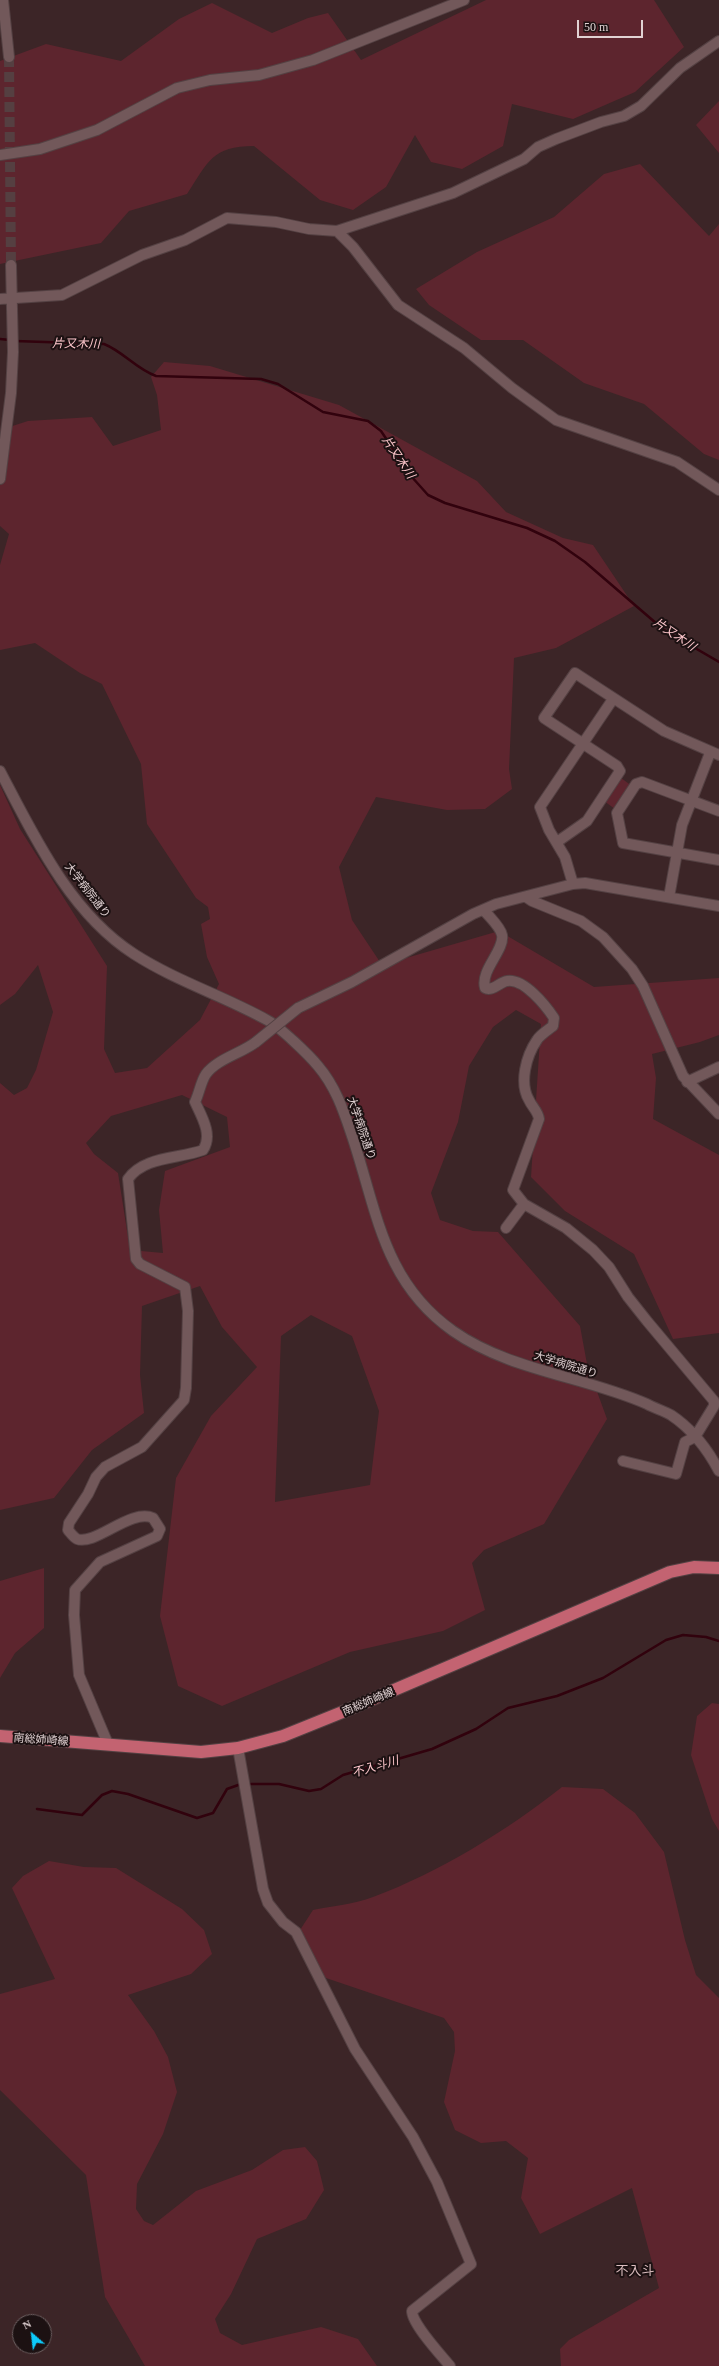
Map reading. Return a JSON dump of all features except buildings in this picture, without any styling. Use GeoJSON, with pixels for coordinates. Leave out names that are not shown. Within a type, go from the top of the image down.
{"type":"FeatureCollection","features":[{"type":"Feature","properties":{"kind":"main road","name":"南総姉崎線"},"geometry":{"type":"LineString","coordinates":[[0,1736],[201,1752],[238,1748],[283,1736],[345,1711],[670,1572],[694,1567],[719,1568]]}},
{"type":"Feature","properties":{"kind":"street"},"geometry":{"type":"LineString","coordinates":[[3,0],[9,57]]}},
{"type":"Feature","properties":{"kind":"street"},"geometry":{"type":"LineString","coordinates":[[0,155],[40,148],[97,130],[177,88],[210,80],[259,75],[314,60],[464,0]]}},
{"type":"Feature","properties":{"kind":"street"},"geometry":{"type":"LineString","coordinates":[[0,299],[12,297],[62,295],[142,255],[185,240],[227,218],[276,222],[309,230],[337,231],[453,193],[524,159],[538,147],[601,122],[624,116],[641,106],[680,68],[719,41]]}},
{"type":"Feature","properties":{"kind":"street"},"geometry":{"type":"LineString","coordinates":[[337,231],[353,247],[398,305],[464,348],[512,388],[556,420],[677,462],[719,490]]}},
{"type":"Feature","properties":{"kind":"street"},"geometry":{"type":"LineString","coordinates":[[0,479],[11,393],[13,336],[11,265]]}},
{"type":"Feature","properties":{"kind":"street"},"geometry":{"type":"LineString","coordinates":[[557,842],[587,821],[620,772],[616,766],[544,718],[576,673],[613,699],[664,731],[714,754],[691,800],[682,825],[669,897]]}},
{"type":"Feature","properties":{"kind":"street"},"geometry":{"type":"LineString","coordinates":[[573,884],[565,857],[549,830],[540,807],[613,699]]}},
{"type":"Feature","properties":{"kind":"street","name":"大学病院通り"},"geometry":{"type":"LineString","coordinates":[[0,771],[30,828],[68,889],[109,936],[133,954],[168,974],[270,1021],[319,1067],[340,1099],[366,1176],[381,1234],[403,1280],[421,1303],[453,1331],[492,1354],[628,1396],[671,1416],[696,1437],[709,1452],[719,1471]]}},
{"type":"Feature","properties":{"kind":"street"},"geometry":{"type":"LineString","coordinates":[[719,811],[642,782],[636,784],[617,813],[623,843],[719,860]]}},
{"type":"Feature","properties":{"kind":"street"},"geometry":{"type":"LineString","coordinates":[[108,1744],[79,1674],[74,1622],[75,1590],[100,1562],[157,1536],[160,1529],[153,1518],[141,1516],[85,1539],[74,1536],[68,1530],[69,1523],[88,1494],[96,1478],[105,1467],[142,1447],[184,1400],[186,1388],[188,1311],[185,1287],[140,1264],[136,1259],[128,1179],[133,1172],[143,1166],[203,1150],[208,1143],[207,1133],[204,1121],[195,1102],[206,1074],[218,1064],[245,1051],[298,1008],[352,982],[484,910],[573,884],[585,883],[719,906]]}},
{"type":"Feature","properties":{"kind":"street"},"geometry":{"type":"LineString","coordinates":[[526,897],[532,901],[581,921],[603,937],[632,969],[643,986],[687,1082],[717,1107]]}},
{"type":"Feature","properties":{"kind":"street"},"geometry":{"type":"LineString","coordinates":[[484,910],[499,928],[502,939],[484,979],[485,988],[491,989],[508,981],[519,983],[532,992],[554,1018],[553,1026],[537,1039],[529,1054],[525,1074],[527,1096],[539,1114],[539,1119],[513,1190],[524,1204],[566,1228],[594,1250],[609,1267],[628,1297],[647,1322],[711,1396],[714,1406],[696,1437],[685,1442],[676,1474],[623,1461]]}},
{"type":"Feature","properties":{"kind":"street"},"geometry":{"type":"LineString","coordinates":[[687,1082],[719,1067]]}},
{"type":"Feature","properties":{"kind":"street"},"geometry":{"type":"LineString","coordinates":[[506,1228],[524,1204]]}},
{"type":"Feature","properties":{"kind":"street"},"geometry":{"type":"LineString","coordinates":[[238,1748],[259,1875],[268,1903],[283,1922],[296,1932],[355,2049],[413,2137],[437,2182],[471,2264],[412,2311],[412,2316],[450,2366]]}},
{"type":"Feature","properties":{"kind":"shaded area"},"geometry":{"type":"Polygon","coordinates":[[[486,0],[654,0],[684,47],[635,92],[573,119],[512,104],[503,146],[462,169],[431,162],[415,135],[386,187],[353,210],[320,200],[254,146],[240,147],[229,149],[213,158],[200,173],[187,194],[129,211],[101,243],[0,264],[0,61],[46,44],[121,61],[179,19],[212,3],[272,33],[308,18],[328,13],[361,60],[486,0]]]}},
{"type":"Feature","properties":{"kind":"shaded area"},"geometry":{"type":"Polygon","coordinates":[[[719,101],[719,153],[696,125],[719,101]]]}},
{"type":"Feature","properties":{"kind":"shaded area"},"geometry":{"type":"Polygon","coordinates":[[[640,164],[709,236],[719,224],[719,460],[704,454],[644,404],[584,383],[523,340],[481,340],[429,305],[416,289],[477,252],[554,217],[604,174],[640,164]]]}},
{"type":"Feature","properties":{"kind":"shaded area"},"geometry":{"type":"Polygon","coordinates":[[[164,362],[210,366],[339,405],[477,481],[506,512],[563,538],[593,545],[634,606],[556,648],[514,658],[509,769],[512,789],[485,809],[447,810],[376,797],[339,867],[352,920],[382,965],[499,931],[594,987],[719,978],[719,1035],[700,1042],[652,1054],[656,1078],[653,1119],[719,1155],[719,1333],[673,1339],[634,1254],[565,1211],[531,1177],[541,1024],[516,1010],[493,1027],[469,1066],[458,1122],[431,1193],[440,1220],[473,1231],[498,1232],[580,1326],[587,1364],[607,1419],[544,1524],[484,1550],[472,1563],[485,1610],[443,1631],[350,1652],[222,1706],[178,1686],[160,1616],[176,1478],[211,1416],[257,1367],[222,1327],[200,1286],[142,1306],[140,1375],[144,1413],[92,1450],[54,1498],[0,1510],[0,1083],[14,1095],[27,1088],[36,1070],[53,1012],[38,965],[15,994],[0,1005],[0,785],[20,829],[107,966],[104,1049],[115,1073],[147,1068],[200,1020],[219,984],[207,957],[201,924],[210,919],[208,907],[196,898],[147,824],[141,764],[102,684],[80,673],[35,643],[0,650],[0,565],[9,534],[0,526],[0,430],[28,421],[92,417],[113,446],[161,430],[157,395],[151,377],[164,362]],[[182,1095],[111,1116],[86,1143],[94,1154],[118,1173],[130,1250],[163,1253],[159,1210],[165,1171],[230,1147],[227,1117],[182,1095]],[[311,1315],[281,1336],[275,1502],[370,1485],[379,1411],[352,1336],[311,1315]]]}},
{"type":"Feature","properties":{"kind":"shaded area"},"geometry":{"type":"Polygon","coordinates":[[[621,778],[632,786],[615,809],[604,801],[621,778]]]}},
{"type":"Feature","properties":{"kind":"shaded area"},"geometry":{"type":"Polygon","coordinates":[[[44,1568],[44,1628],[15,1653],[0,1678],[0,1581],[44,1568]]]}},
{"type":"Feature","properties":{"kind":"shaded area"},"geometry":{"type":"Polygon","coordinates":[[[712,1703],[719,1704],[719,1831],[712,1819],[691,1755],[697,1716],[712,1703]]]}},
{"type":"Feature","properties":{"kind":"shaded area"},"geometry":{"type":"Polygon","coordinates":[[[562,1787],[603,1789],[635,1813],[664,1852],[685,1940],[696,1975],[719,1998],[719,2366],[561,2366],[560,2349],[569,2340],[659,2288],[632,2188],[540,2234],[521,2198],[528,2158],[506,2141],[481,2143],[455,2130],[444,2102],[455,2051],[454,2032],[444,2018],[326,1978],[305,1960],[300,1930],[313,1910],[351,1903],[373,1897],[422,1876],[496,1834],[562,1787]]]}},
{"type":"Feature","properties":{"kind":"shaded area"},"geometry":{"type":"Polygon","coordinates":[[[49,1861],[84,1867],[116,1868],[182,1909],[204,1930],[212,1954],[191,1974],[128,1995],[154,2031],[168,2057],[177,2092],[163,2134],[137,2184],[136,2209],[144,2221],[153,2225],[196,2191],[252,2170],[283,2150],[305,2147],[317,2161],[324,2190],[306,2219],[257,2239],[231,2294],[215,2319],[220,2333],[242,2345],[321,2327],[358,2339],[377,2366],[145,2366],[105,2297],[86,2175],[0,2090],[0,1994],[55,1979],[12,1888],[23,1876],[49,1861]]]}},
{"type":"Feature","properties":{"kind":"waterway","name":"片又木川"},"geometry":{"type":"LineString","coordinates":[[0,339],[10,340]]}},
{"type":"Feature","properties":{"kind":"waterway","name":"片又木川"},"geometry":{"type":"LineString","coordinates":[[15,341],[104,344],[118,351],[142,369],[156,376],[261,379],[278,384],[323,412],[368,421],[381,431],[411,476],[428,495],[445,503],[527,528],[555,541],[585,562],[664,630],[719,662]]}},
{"type":"Feature","properties":{"kind":"waterway","name":"不入斗川"},"geometry":{"type":"LineString","coordinates":[[246,1784],[279,1784],[309,1791],[321,1789],[343,1775],[432,1749],[476,1729],[508,1708],[557,1696],[603,1678],[666,1640],[683,1635],[706,1637],[719,1641]]}},
{"type":"Feature","properties":{"kind":"waterway","name":"不入斗川"},"geometry":{"type":"LineString","coordinates":[[37,1809],[82,1815],[102,1795],[112,1791],[128,1794],[197,1818],[213,1813],[227,1789],[241,1784]]}},
{"type":"Feature","properties":{"kind":"tunnel"},"geometry":{"type":"LineString","coordinates":[[9,57],[11,265]]}},
{"type":"Feature","properties":{"kind":"district","name":"不入斗"},"geometry":{"type":"Point","coordinates":[635,2270]}}]}
